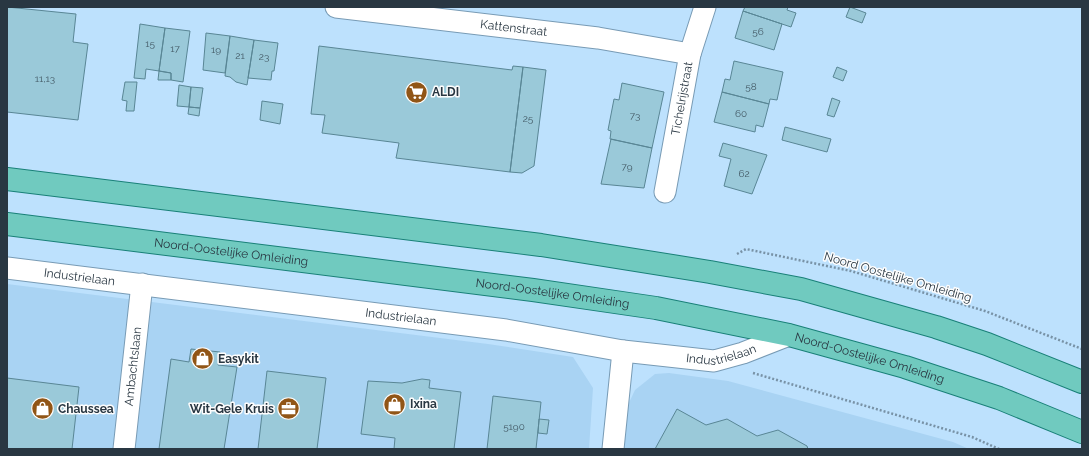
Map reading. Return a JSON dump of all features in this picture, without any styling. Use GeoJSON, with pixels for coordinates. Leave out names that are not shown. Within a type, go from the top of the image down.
{"type":"FeatureCollection","features":[{"type":"Feature","properties":{"kind":"main road"},"geometry":{"type":"LineString","coordinates":[[7,179],[541,245],[710,272],[801,289],[936,327],[987,344],[1082,382]]}},
{"type":"Feature","properties":{"kind":"main road","name":"Noord-Oostelijke Omleiding"},"geometry":{"type":"LineString","coordinates":[[7,224],[533,290],[656,308],[790,335],[905,367],[999,398],[1082,432]]}},
{"type":"Feature","properties":{"kind":"street","name":"Kattenstraat"},"geometry":{"type":"LineString","coordinates":[[336,7],[598,38],[690,54]]}},
{"type":"Feature","properties":{"kind":"street","name":"Tichelrijstraat"},"geometry":{"type":"LineString","coordinates":[[666,192],[690,54],[705,7]]}},
{"type":"Feature","properties":{"kind":"street","name":"Industrielaan"},"geometry":{"type":"LineString","coordinates":[[7,268],[506,330],[623,351],[714,361],[790,335]]}},
{"type":"Feature","properties":{"kind":"street","name":"Ambachtslaan"},"geometry":{"type":"LineString","coordinates":[[124,449],[142,284]]}},
{"type":"Feature","properties":{"kind":"street"},"geometry":{"type":"LineString","coordinates":[[614,449],[623,351]]}},
{"type":"Feature","properties":{"kind":"path","name":"Noord Oostelijke Omleiding"},"geometry":{"type":"LineString","coordinates":[[710,272],[746,249],[754,250],[851,271],[985,311],[1082,349]]}},
{"type":"Feature","properties":{"kind":"path"},"geometry":{"type":"LineString","coordinates":[[749,372],[972,437],[999,449]]}},
{"type":"Feature","properties":{"kind":"shaded area"},"geometry":{"type":"Polygon","coordinates":[[[7,284],[488,344],[573,357],[593,388],[589,449],[7,449],[7,284]]]}},
{"type":"Feature","properties":{"kind":"shaded area"},"geometry":{"type":"Polygon","coordinates":[[[669,373],[728,381],[953,442],[969,449],[623,449],[627,407],[635,390],[655,374],[669,373]]]}},
{"type":"Feature","properties":{"kind":"building"},"geometry":{"type":"Polygon","coordinates":[[[7,7],[76,14],[73,42],[88,44],[78,120],[7,112],[7,7]]]}},
{"type":"Feature","properties":{"kind":"building"},"geometry":{"type":"Polygon","coordinates":[[[745,7],[788,7],[787,10],[796,13],[791,27],[743,11],[745,7]]]}},
{"type":"Feature","properties":{"kind":"building"},"geometry":{"type":"Polygon","coordinates":[[[850,7],[866,13],[862,23],[846,17],[850,7]]]}},
{"type":"Feature","properties":{"kind":"building"},"geometry":{"type":"Polygon","coordinates":[[[743,11],[782,24],[774,50],[735,38],[743,11]]]}},
{"type":"Feature","properties":{"kind":"building"},"geometry":{"type":"Polygon","coordinates":[[[140,24],[165,28],[159,71],[146,69],[145,79],[134,78],[140,24]]]}},
{"type":"Feature","properties":{"kind":"building"},"geometry":{"type":"Polygon","coordinates":[[[165,28],[190,31],[183,82],[171,80],[171,73],[159,71],[165,28]]]}},
{"type":"Feature","properties":{"kind":"building"},"geometry":{"type":"Polygon","coordinates":[[[206,33],[230,36],[225,73],[203,70],[206,33]]]}},
{"type":"Feature","properties":{"kind":"building"},"geometry":{"type":"Polygon","coordinates":[[[230,36],[254,40],[247,85],[236,82],[230,77],[225,76],[230,36]]]}},
{"type":"Feature","properties":{"kind":"building"},"geometry":{"type":"Polygon","coordinates":[[[254,40],[278,43],[274,71],[272,71],[271,80],[248,78],[254,40]]]}},
{"type":"Feature","properties":{"kind":"building","name":"ALDI"},"geometry":{"type":"Polygon","coordinates":[[[319,46],[512,70],[513,66],[523,67],[510,172],[396,158],[399,143],[322,133],[325,115],[311,114],[319,46]]]}},
{"type":"Feature","properties":{"kind":"building"},"geometry":{"type":"Polygon","coordinates":[[[734,61],[783,72],[777,100],[770,99],[769,104],[722,92],[725,79],[730,80],[734,61]]]}},
{"type":"Feature","properties":{"kind":"building"},"geometry":{"type":"Polygon","coordinates":[[[523,67],[546,70],[534,166],[522,173],[510,172],[523,67]]]}},
{"type":"Feature","properties":{"kind":"building"},"geometry":{"type":"Polygon","coordinates":[[[837,67],[847,71],[843,81],[833,77],[837,67]]]}},
{"type":"Feature","properties":{"kind":"building"},"geometry":{"type":"Polygon","coordinates":[[[159,71],[171,73],[171,80],[158,80],[159,71]]]}},
{"type":"Feature","properties":{"kind":"building"},"geometry":{"type":"Polygon","coordinates":[[[125,82],[137,82],[134,111],[126,111],[127,101],[122,100],[125,82]]]}},
{"type":"Feature","properties":{"kind":"building"},"geometry":{"type":"Polygon","coordinates":[[[622,83],[664,92],[652,148],[610,139],[611,131],[608,130],[614,99],[619,100],[622,83]]]}},
{"type":"Feature","properties":{"kind":"building"},"geometry":{"type":"Polygon","coordinates":[[[179,85],[191,87],[189,107],[177,106],[179,85]]]}},
{"type":"Feature","properties":{"kind":"building"},"geometry":{"type":"Polygon","coordinates":[[[191,87],[203,88],[200,108],[189,107],[191,87]]]}},
{"type":"Feature","properties":{"kind":"building"},"geometry":{"type":"Polygon","coordinates":[[[722,92],[769,104],[763,127],[756,125],[755,132],[714,122],[722,92]]]}},
{"type":"Feature","properties":{"kind":"building"},"geometry":{"type":"Polygon","coordinates":[[[832,98],[840,101],[834,117],[827,115],[832,98]]]}},
{"type":"Feature","properties":{"kind":"building"},"geometry":{"type":"Polygon","coordinates":[[[262,101],[283,104],[280,124],[260,120],[262,101]]]}},
{"type":"Feature","properties":{"kind":"building"},"geometry":{"type":"Polygon","coordinates":[[[189,107],[200,108],[199,116],[188,114],[189,107]]]}},
{"type":"Feature","properties":{"kind":"building"},"geometry":{"type":"Polygon","coordinates":[[[785,127],[831,139],[827,152],[782,140],[785,127]]]}},
{"type":"Feature","properties":{"kind":"building"},"geometry":{"type":"Polygon","coordinates":[[[611,139],[652,148],[644,188],[601,184],[611,139]]]}},
{"type":"Feature","properties":{"kind":"building"},"geometry":{"type":"Polygon","coordinates":[[[723,143],[767,155],[752,194],[724,186],[731,159],[719,156],[723,143]]]}},
{"type":"Feature","properties":{"kind":"building"},"geometry":{"type":"Polygon","coordinates":[[[191,349],[220,352],[218,365],[237,367],[224,449],[159,449],[171,359],[189,362],[191,349]]]}},
{"type":"Feature","properties":{"kind":"building"},"geometry":{"type":"Polygon","coordinates":[[[267,371],[326,378],[317,449],[258,449],[267,371]]]}},
{"type":"Feature","properties":{"kind":"building"},"geometry":{"type":"Polygon","coordinates":[[[7,378],[79,387],[72,449],[7,449],[7,378]]]}},
{"type":"Feature","properties":{"kind":"building"},"geometry":{"type":"Polygon","coordinates":[[[422,379],[430,380],[429,388],[461,392],[454,449],[394,449],[395,438],[361,434],[368,381],[402,383],[422,379]]]}},
{"type":"Feature","properties":{"kind":"building"},"geometry":{"type":"Polygon","coordinates":[[[493,396],[541,402],[536,449],[487,449],[493,396]]]}},
{"type":"Feature","properties":{"kind":"building"},"geometry":{"type":"Polygon","coordinates":[[[677,409],[706,425],[727,419],[757,436],[778,430],[807,446],[808,449],[655,449],[677,409]]]}},
{"type":"Feature","properties":{"kind":"building"},"geometry":{"type":"Polygon","coordinates":[[[539,419],[549,420],[547,434],[538,433],[539,419]]]}},
{"type":"Feature","properties":{"kind":"place","name":"ALDI"},"geometry":{"type":"Point","coordinates":[417,92]}},
{"type":"Feature","properties":{"kind":"place","name":"Easykit"},"geometry":{"type":"Point","coordinates":[202,359]}},
{"type":"Feature","properties":{"kind":"place","name":"Ixina"},"geometry":{"type":"Point","coordinates":[395,404]}},
{"type":"Feature","properties":{"kind":"place","name":"Chaussea"},"geometry":{"type":"Point","coordinates":[43,409]}},
{"type":"Feature","properties":{"kind":"place","name":"Wit-Gele Kruis"},"geometry":{"type":"Point","coordinates":[289,409]}}]}
